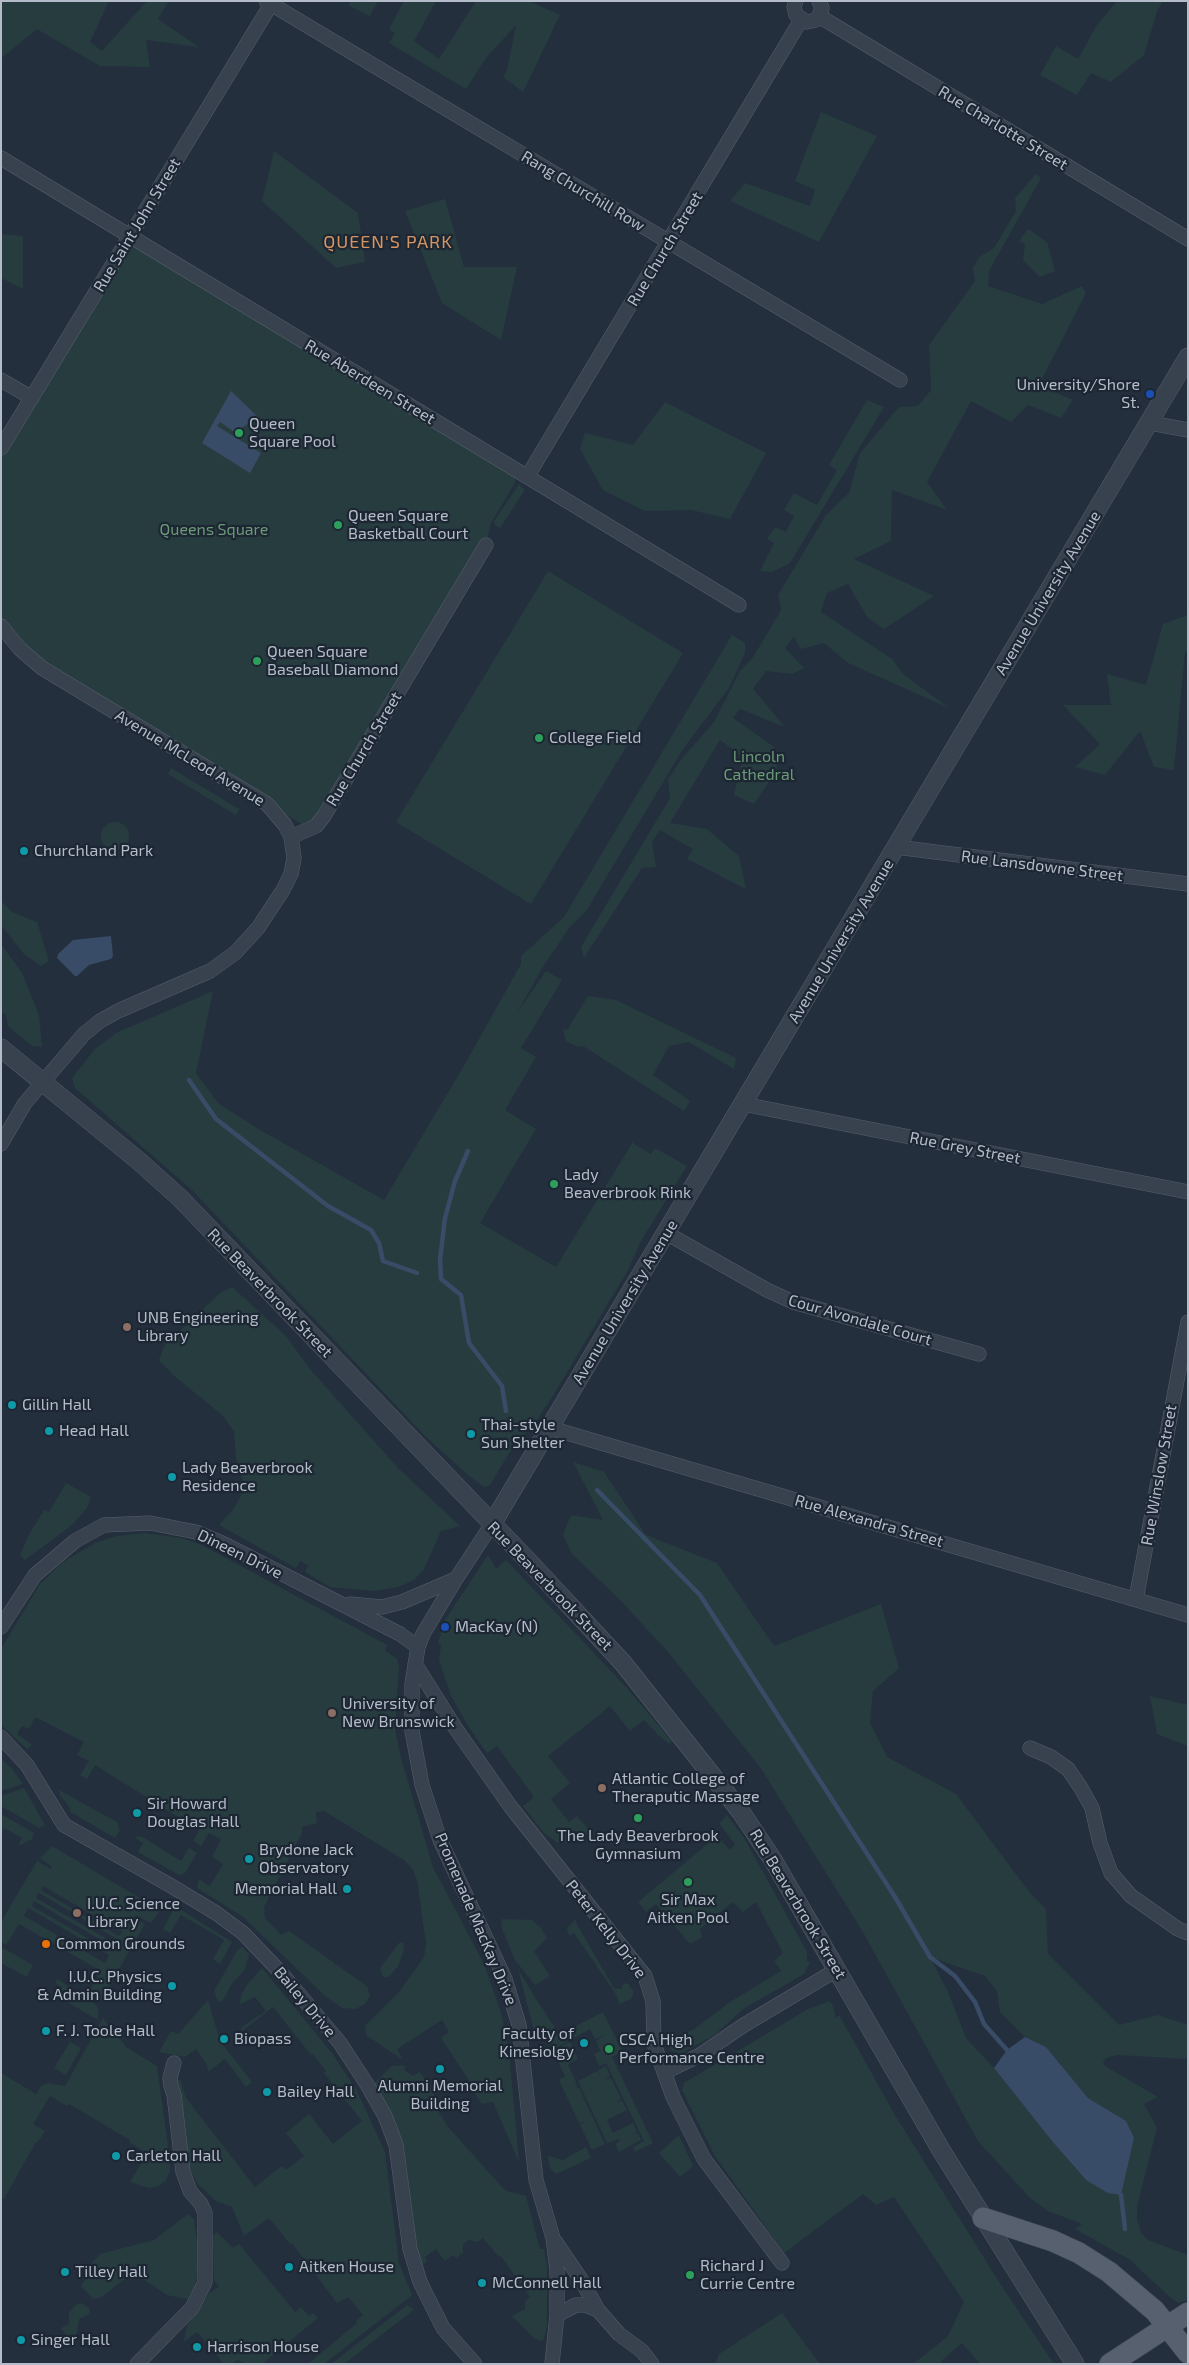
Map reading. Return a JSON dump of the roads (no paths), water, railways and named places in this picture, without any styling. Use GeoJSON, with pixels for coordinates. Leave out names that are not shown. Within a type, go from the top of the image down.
{"type":"FeatureCollection","features":[{"type":"Feature","properties":{"kind":"main road"},"geometry":{"type":"LineString","coordinates":[[983,2218],[1027,2231],[1079,2253],[1128,2286],[1155,2311],[1188,2353]]}},
{"type":"Feature","properties":{"kind":"main road"},"geometry":{"type":"LineString","coordinates":[[1110,2364],[1188,2313]]}},
{"type":"Feature","properties":{"kind":"main road"},"geometry":{"type":"LineString","coordinates":[[1135,2364],[1168,2327]]}},
{"type":"Feature","properties":{"kind":"street"},"geometry":{"type":"LineString","coordinates":[[796,1],[794,11],[801,20],[812,22],[819,16],[822,8],[819,1]]}},
{"type":"Feature","properties":{"kind":"street","name":"Rue Saint John Street"},"geometry":{"type":"LineString","coordinates":[[1,448],[270,2]]}},
{"type":"Feature","properties":{"kind":"street","name":"Rang Churchill Row"},"geometry":{"type":"LineString","coordinates":[[270,2],[900,380]]}},
{"type":"Feature","properties":{"kind":"street","name":"Rue Charlotte Street"},"geometry":{"type":"LineString","coordinates":[[819,16],[1188,239]]}},
{"type":"Feature","properties":{"kind":"street","name":"Rue Church Street"},"geometry":{"type":"LineString","coordinates":[[527,476],[801,20]]}},
{"type":"Feature","properties":{"kind":"street","name":"Rue Aberdeen Street"},"geometry":{"type":"LineString","coordinates":[[1,158],[739,605]]}},
{"type":"Feature","properties":{"kind":"street","name":"Avenue University Avenue"},"geometry":{"type":"LineString","coordinates":[[492,1524],[1188,357]]}},
{"type":"Feature","properties":{"kind":"street"},"geometry":{"type":"LineString","coordinates":[[1,380],[32,398]]}},
{"type":"Feature","properties":{"kind":"street"},"geometry":{"type":"LineString","coordinates":[[1150,423],[1188,430]]}},
{"type":"Feature","properties":{"kind":"street","name":"Rue Church Street"},"geometry":{"type":"LineString","coordinates":[[291,837],[316,826],[324,816],[486,544]]}},
{"type":"Feature","properties":{"kind":"street","name":"Avenue McLeod Avenue"},"geometry":{"type":"LineString","coordinates":[[1,626],[20,649],[42,668],[267,804],[278,814],[291,837],[294,858],[291,874],[258,928],[235,953],[210,971],[118,1011],[100,1021],[84,1034],[26,1103],[1,1144]]}},
{"type":"Feature","properties":{"kind":"street","name":"Rue Lansdowne Street"},"geometry":{"type":"LineString","coordinates":[[896,847],[1188,884]]}},
{"type":"Feature","properties":{"kind":"street","name":"Rue Beaverbrook Street"},"geometry":{"type":"LineString","coordinates":[[1,1048],[140,1162],[180,1198],[623,1663],[741,1812],[773,1860],[838,1969],[902,2083],[983,2218],[1075,2364]]}},
{"type":"Feature","properties":{"kind":"street","name":"Rue Grey Street"},"geometry":{"type":"LineString","coordinates":[[743,1104],[1188,1192]]}},
{"type":"Feature","properties":{"kind":"street","name":"Cour Avondale Court"},"geometry":{"type":"LineString","coordinates":[[666,1233],[767,1290],[793,1302],[979,1354]]}},
{"type":"Feature","properties":{"kind":"street","name":"Rue Winslow Street"},"geometry":{"type":"LineString","coordinates":[[1136,1599],[1188,1322]]}},
{"type":"Feature","properties":{"kind":"street","name":"Rue Alexandra Street"},"geometry":{"type":"LineString","coordinates":[[550,1428],[1188,1615]]}},
{"type":"Feature","properties":{"kind":"street","name":"Dineen Drive"},"geometry":{"type":"LineString","coordinates":[[1,1627],[35,1575],[60,1551],[104,1525],[130,1522],[172,1526],[196,1532],[224,1544],[333,1602],[400,1634],[418,1647]]}},
{"type":"Feature","properties":{"kind":"street","name":"Promenade MacKay Drive"},"geometry":{"type":"LineString","coordinates":[[492,1524],[423,1634],[415,1664],[412,1714],[418,1767],[445,1853],[497,1960],[513,2000],[523,2045],[536,2180],[553,2238],[557,2270],[557,2315],[552,2364]]}},
{"type":"Feature","properties":{"kind":"street"},"geometry":{"type":"LineString","coordinates":[[333,1602],[368,1608],[382,1607],[416,1598],[456,1579]]}},
{"type":"Feature","properties":{"kind":"street","name":"Peter Kelly Drive"},"geometry":{"type":"LineString","coordinates":[[415,1664],[456,1729],[510,1806],[645,1976],[653,2002],[654,2044],[673,2097],[704,2158],[782,2263]]}},
{"type":"Feature","properties":{"kind":"street","name":"Bailey Drive"},"geometry":{"type":"LineString","coordinates":[[1,1737],[27,1765],[64,1825],[216,1913],[242,1934],[284,1975],[356,2065],[385,2116],[396,2145],[414,2266],[443,2328],[475,2364]]}},
{"type":"Feature","properties":{"kind":"street"},"geometry":{"type":"LineString","coordinates":[[1030,1748],[1051,1757],[1068,1769],[1082,1788],[1092,1808],[1100,1843],[1111,1873],[1131,1896],[1178,1929],[1188,1933]]}},
{"type":"Feature","properties":{"kind":"street"},"geometry":{"type":"LineString","coordinates":[[665,2072],[700,2055],[744,2025],[838,1969]]}},
{"type":"Feature","properties":{"kind":"street"},"geometry":{"type":"LineString","coordinates":[[137,2364],[192,2308],[205,2282],[204,2214],[201,2204],[190,2191],[183,2172],[174,2095],[171,2086],[174,2063]]}},
{"type":"Feature","properties":{"kind":"street"},"geometry":{"type":"LineString","coordinates":[[553,2238],[580,2278],[598,2310],[619,2334],[642,2351],[652,2364]]}},
{"type":"Feature","properties":{"kind":"street"},"geometry":{"type":"LineString","coordinates":[[557,2315],[576,2305],[585,2305],[598,2310]]}},
{"type":"Feature","properties":{"kind":"water"},"geometry":{"type":"Polygon","coordinates":[[[231,391],[259,418],[234,432],[220,422],[217,426],[261,453],[250,473],[202,443],[231,391]]]}},
{"type":"Feature","properties":{"kind":"water"},"geometry":{"type":"Polygon","coordinates":[[[111,936],[113,956],[111,959],[89,965],[77,976],[57,958],[58,954],[73,940],[111,936]]]}},
{"type":"Feature","properties":{"kind":"water"},"geometry":{"type":"Polygon","coordinates":[[[1025,2037],[1046,2047],[1088,2098],[1126,2121],[1134,2138],[1121,2195],[1108,2193],[1086,2180],[1052,2141],[994,2068],[1007,2050],[1025,2037]]]}},
{"type":"Feature","properties":{"kind":"waterway"},"geometry":{"type":"LineString","coordinates":[[189,1080],[216,1119],[328,1206],[371,1230],[379,1243],[383,1261],[417,1273]]}},
{"type":"Feature","properties":{"kind":"waterway"},"geometry":{"type":"LineString","coordinates":[[468,1151],[455,1181],[445,1218],[440,1260],[441,1279],[461,1295],[469,1343],[502,1386],[506,1411]]}},
{"type":"Feature","properties":{"kind":"waterway"},"geometry":{"type":"LineString","coordinates":[[597,1490],[700,1595],[895,1897],[930,1957],[955,1976],[975,2002],[984,2024],[1007,2050]]}},
{"type":"Feature","properties":{"kind":"waterway"},"geometry":{"type":"LineString","coordinates":[[1121,2195],[1125,2229]]}},
{"type":"Feature","properties":{"kind":"place","name":"University/Shore St."},"geometry":{"type":"Point","coordinates":[1150,394]}},
{"type":"Feature","properties":{"kind":"place","name":"Queen Square Pool"},"geometry":{"type":"Point","coordinates":[239,433]}},
{"type":"Feature","properties":{"kind":"place","name":"Queen Square Basketball Court"},"geometry":{"type":"Point","coordinates":[338,525]}},
{"type":"Feature","properties":{"kind":"place","name":"Queen Square Baseball Diamond"},"geometry":{"type":"Point","coordinates":[257,661]}},
{"type":"Feature","properties":{"kind":"place","name":"College Field"},"geometry":{"type":"Point","coordinates":[539,738]}},
{"type":"Feature","properties":{"kind":"place","name":"Churchland Park"},"geometry":{"type":"Point","coordinates":[24,851]}},
{"type":"Feature","properties":{"kind":"place","name":"Lady Beaverbrook Rink"},"geometry":{"type":"Point","coordinates":[554,1184]}},
{"type":"Feature","properties":{"kind":"place","name":"UNB Engineering Library"},"geometry":{"type":"Point","coordinates":[127,1327]}},
{"type":"Feature","properties":{"kind":"place","name":"Gillin Hall"},"geometry":{"type":"Point","coordinates":[12,1405]}},
{"type":"Feature","properties":{"kind":"place","name":"Head Hall"},"geometry":{"type":"Point","coordinates":[49,1431]}},
{"type":"Feature","properties":{"kind":"place","name":"Thai-style Sun Shelter"},"geometry":{"type":"Point","coordinates":[471,1434]}},
{"type":"Feature","properties":{"kind":"place","name":"Lady Beaverbrook Residence"},"geometry":{"type":"Point","coordinates":[172,1477]}},
{"type":"Feature","properties":{"kind":"place","name":"MacKay (N)"},"geometry":{"type":"Point","coordinates":[445,1627]}},
{"type":"Feature","properties":{"kind":"place","name":"University of New Brunswick"},"geometry":{"type":"Point","coordinates":[332,1713]}},
{"type":"Feature","properties":{"kind":"place","name":"Atlantic College of Theraputic Massage"},"geometry":{"type":"Point","coordinates":[602,1788]}},
{"type":"Feature","properties":{"kind":"place","name":"Sir Howard Douglas Hall"},"geometry":{"type":"Point","coordinates":[137,1813]}},
{"type":"Feature","properties":{"kind":"place","name":"The Lady Beaverbrook Gymnasium"},"geometry":{"type":"Point","coordinates":[638,1818]}},
{"type":"Feature","properties":{"kind":"place","name":"Brydone Jack Observatory"},"geometry":{"type":"Point","coordinates":[249,1859]}},
{"type":"Feature","properties":{"kind":"place","name":"Sir Max Aitken Pool"},"geometry":{"type":"Point","coordinates":[688,1882]}},
{"type":"Feature","properties":{"kind":"place","name":"Memorial Hall"},"geometry":{"type":"Point","coordinates":[347,1889]}},
{"type":"Feature","properties":{"kind":"place","name":"I.U.C. Science Library"},"geometry":{"type":"Point","coordinates":[77,1913]}},
{"type":"Feature","properties":{"kind":"place","name":"Common Grounds"},"geometry":{"type":"Point","coordinates":[46,1944]}},
{"type":"Feature","properties":{"kind":"place","name":"I.U.C. Physics & Admin Building"},"geometry":{"type":"Point","coordinates":[172,1986]}},
{"type":"Feature","properties":{"kind":"place","name":"F. J. Toole Hall"},"geometry":{"type":"Point","coordinates":[46,2031]}},
{"type":"Feature","properties":{"kind":"place","name":"Biopass"},"geometry":{"type":"Point","coordinates":[224,2039]}},
{"type":"Feature","properties":{"kind":"place","name":"Faculty of Kinesiolgy"},"geometry":{"type":"Point","coordinates":[584,2043]}},
{"type":"Feature","properties":{"kind":"place","name":"CSCA High Performance Centre"},"geometry":{"type":"Point","coordinates":[609,2049]}},
{"type":"Feature","properties":{"kind":"place","name":"Alumni Memorial Building"},"geometry":{"type":"Point","coordinates":[440,2069]}},
{"type":"Feature","properties":{"kind":"place","name":"Bailey Hall"},"geometry":{"type":"Point","coordinates":[267,2092]}},
{"type":"Feature","properties":{"kind":"place","name":"Carleton Hall"},"geometry":{"type":"Point","coordinates":[116,2156]}},
{"type":"Feature","properties":{"kind":"place","name":"Aitken House"},"geometry":{"type":"Point","coordinates":[289,2267]}},
{"type":"Feature","properties":{"kind":"place","name":"Tilley Hall"},"geometry":{"type":"Point","coordinates":[65,2272]}},
{"type":"Feature","properties":{"kind":"place","name":"Richard J Currie Centre"},"geometry":{"type":"Point","coordinates":[690,2275]}},
{"type":"Feature","properties":{"kind":"place","name":"McConnell Hall"},"geometry":{"type":"Point","coordinates":[482,2283]}},
{"type":"Feature","properties":{"kind":"place","name":"Singer Hall"},"geometry":{"type":"Point","coordinates":[21,2340]}},
{"type":"Feature","properties":{"kind":"place","name":"Harrison House"},"geometry":{"type":"Point","coordinates":[197,2347]}},
{"type":"Feature","properties":{"kind":"district","name":"QUEEN'S PARK"},"geometry":{"type":"Point","coordinates":[388,242]}},
{"type":"Feature","properties":{"kind":"park label","name":"Queens Square"},"geometry":{"type":"Point","coordinates":[214,530]}},
{"type":"Feature","properties":{"kind":"park label","name":"Lincoln Cathedral"},"geometry":{"type":"Point","coordinates":[759,766]}}]}
